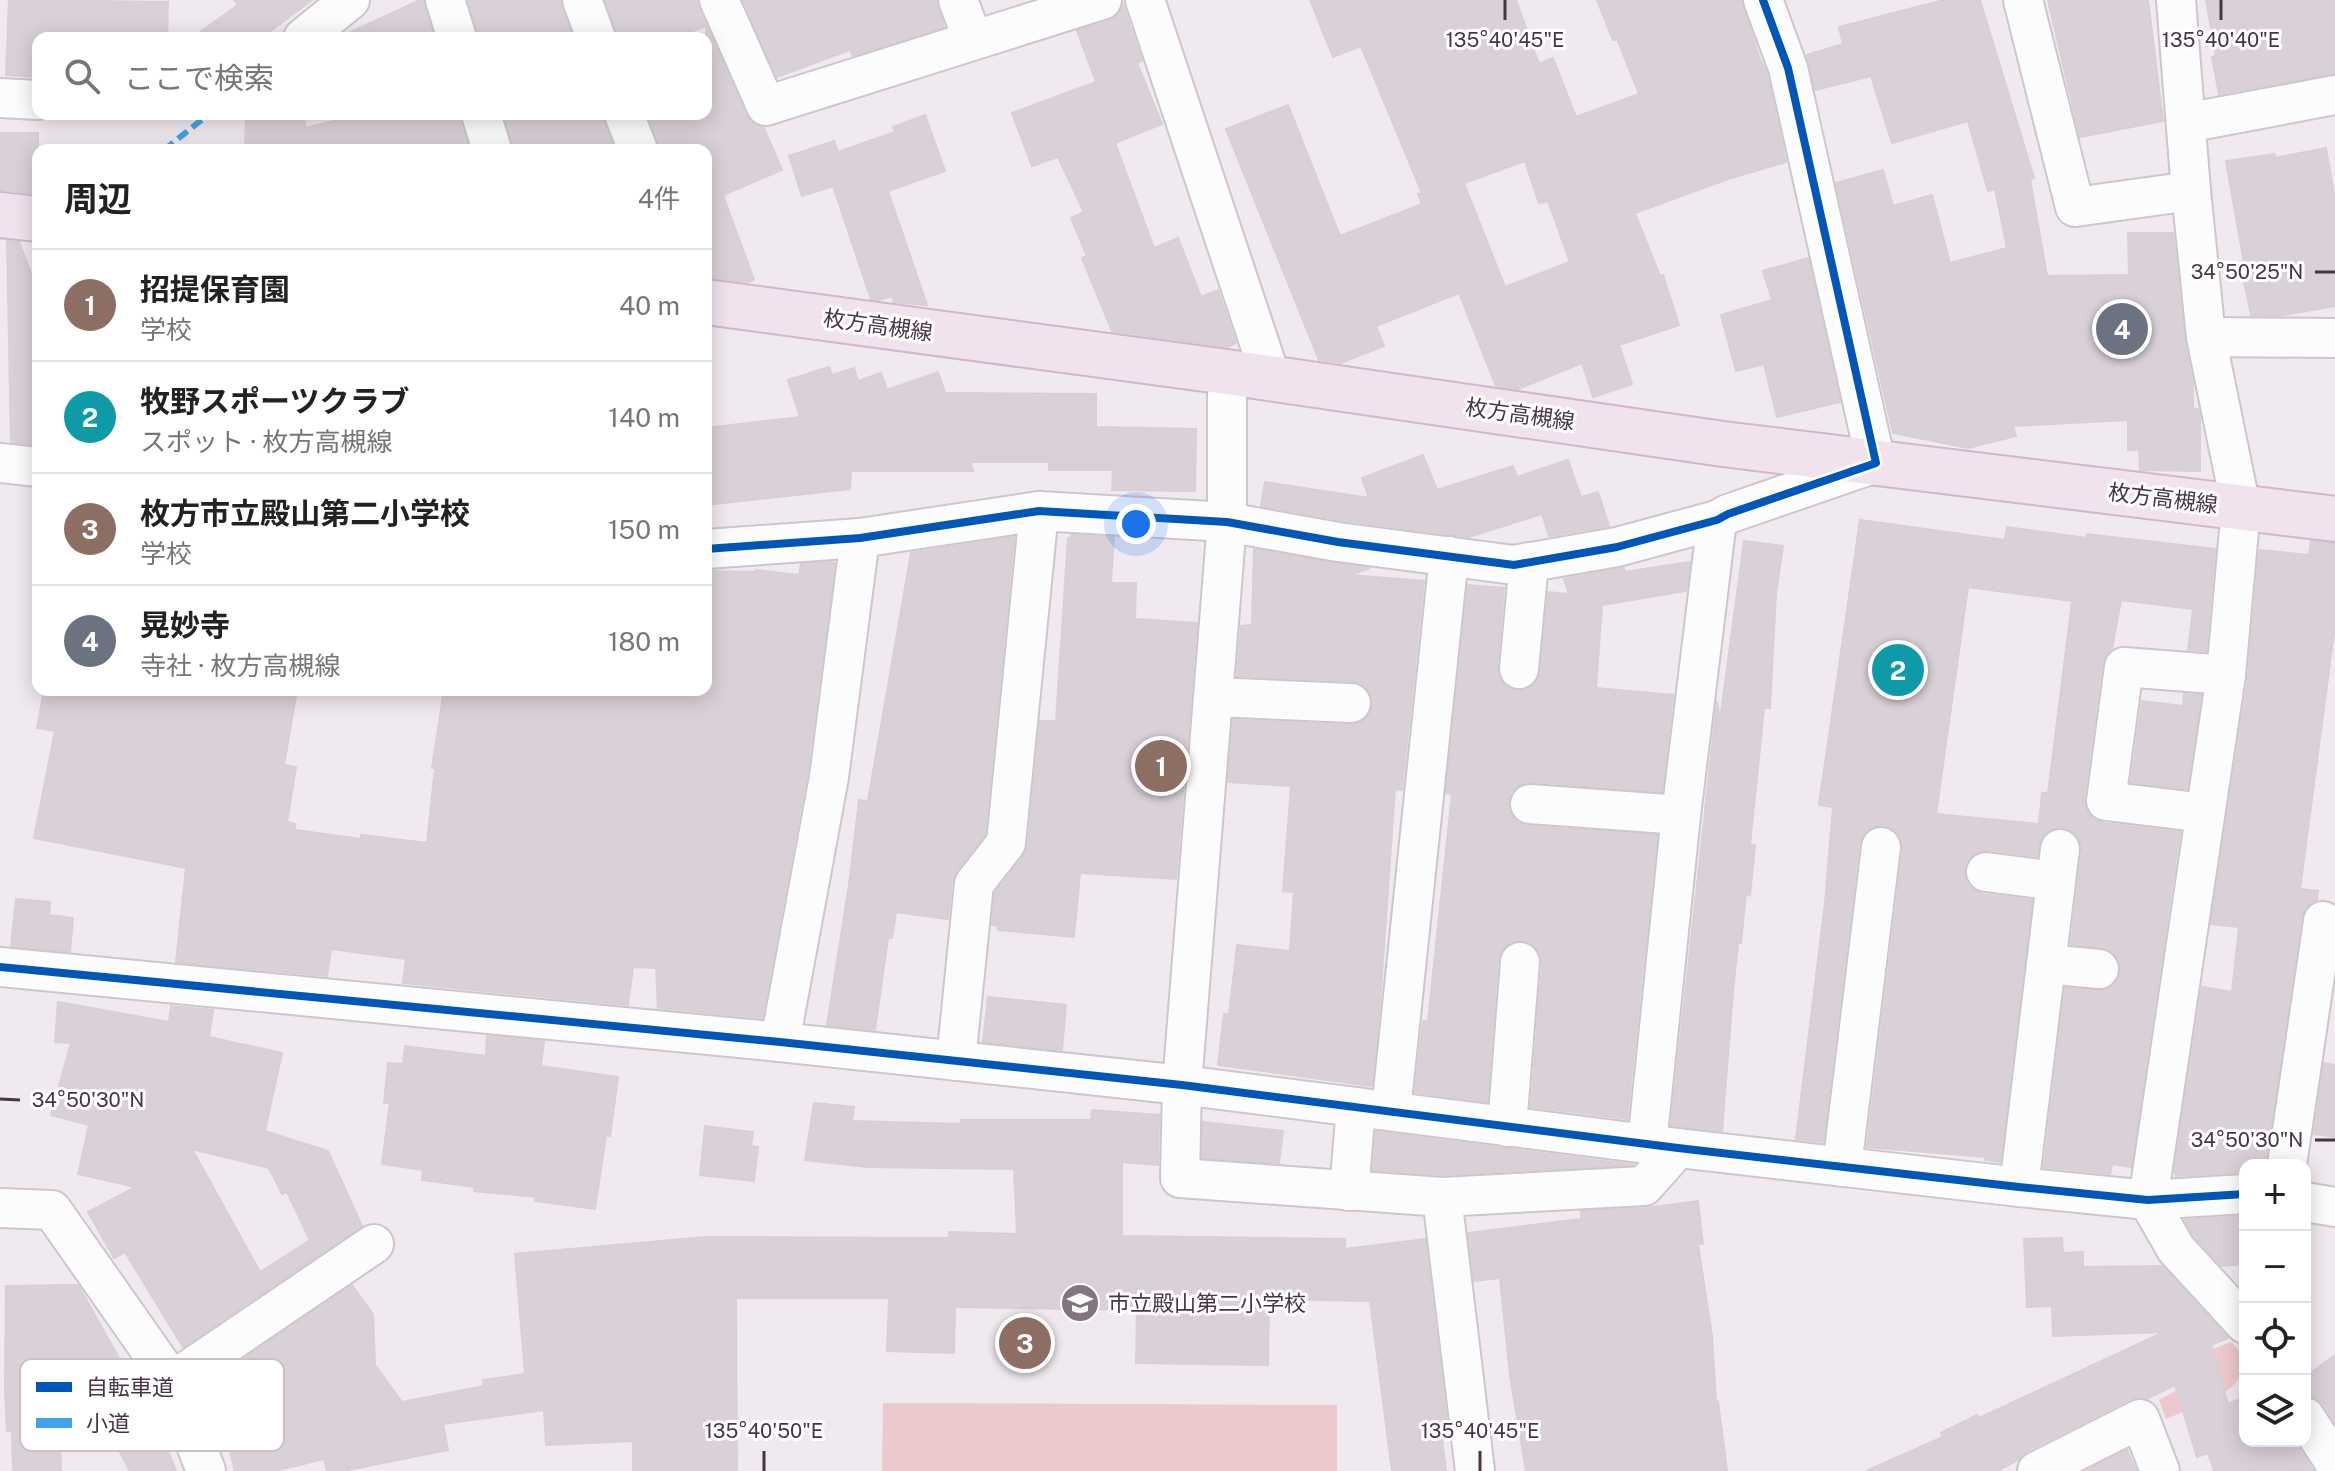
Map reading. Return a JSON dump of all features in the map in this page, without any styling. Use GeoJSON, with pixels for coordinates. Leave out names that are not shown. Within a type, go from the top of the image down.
{"type":"FeatureCollection","features":[{"type":"Feature","properties":{"kind":"main road"},"geometry":{"type":"LineString","coordinates":[[0,215],[32,218]]}},
{"type":"Feature","properties":{"kind":"main road","name":"枚方高槻線"},"geometry":{"type":"LineString","coordinates":[[712,303],[1271,378],[1723,444],[2335,519]]}},
{"type":"Feature","properties":{"kind":"street"},"geometry":{"type":"LineString","coordinates":[[310,32],[350,0]]}},
{"type":"Feature","properties":{"kind":"street"},"geometry":{"type":"LineString","coordinates":[[445,0],[455,32]]}},
{"type":"Feature","properties":{"kind":"street"},"geometry":{"type":"LineString","coordinates":[[582,0],[594,32]]}},
{"type":"Feature","properties":{"kind":"street"},"geometry":{"type":"LineString","coordinates":[[719,0],[766,106],[1102,0]]}},
{"type":"Feature","properties":{"kind":"street"},"geometry":{"type":"LineString","coordinates":[[958,0],[973,40]]}},
{"type":"Feature","properties":{"kind":"street"},"geometry":{"type":"LineString","coordinates":[[1145,0],[1271,378]]}},
{"type":"Feature","properties":{"kind":"street"},"geometry":{"type":"LineString","coordinates":[[712,549],[860,538],[1039,511],[1227,522],[1338,542],[1514,565],[1617,547],[1717,520],[1876,463],[1788,68],[1763,0]]}},
{"type":"Feature","properties":{"kind":"street"},"geometry":{"type":"LineString","coordinates":[[2023,0],[2075,207],[2191,191]]}},
{"type":"Feature","properties":{"kind":"street"},"geometry":{"type":"LineString","coordinates":[[2176,0],[2206,337],[2241,508],[2226,675],[2148,1200],[2176,1249],[2239,1317]]}},
{"type":"Feature","properties":{"kind":"street"},"geometry":{"type":"LineString","coordinates":[[2186,123],[2335,95]]}},
{"type":"Feature","properties":{"kind":"street"},"geometry":{"type":"LineString","coordinates":[[0,98],[32,100]]}},
{"type":"Feature","properties":{"kind":"street"},"geometry":{"type":"LineString","coordinates":[[483,120],[490,144]]}},
{"type":"Feature","properties":{"kind":"street"},"geometry":{"type":"LineString","coordinates":[[626,120],[636,144]]}},
{"type":"Feature","properties":{"kind":"street"},"geometry":{"type":"LineString","coordinates":[[2206,337],[2335,338]]}},
{"type":"Feature","properties":{"kind":"street"},"geometry":{"type":"LineString","coordinates":[[1227,372],[1227,522],[1182,1085],[1180,1178],[1442,1197],[1644,1186],[1662,1146],[1681,815],[1717,520]]}},
{"type":"Feature","properties":{"kind":"street"},"geometry":{"type":"LineString","coordinates":[[0,463],[32,466]]}},
{"type":"Feature","properties":{"kind":"street"},"geometry":{"type":"LineString","coordinates":[[956,1061],[974,884],[1006,843],[1039,511]]}},
{"type":"Feature","properties":{"kind":"street"},"geometry":{"type":"LineString","coordinates":[[780,1042],[829,777],[860,538]]}},
{"type":"Feature","properties":{"kind":"street"},"geometry":{"type":"LineString","coordinates":[[1349,1191],[1373,1109],[1449,556]]}},
{"type":"Feature","properties":{"kind":"street"},"geometry":{"type":"LineString","coordinates":[[1519,669],[1529,562]]}},
{"type":"Feature","properties":{"kind":"street"},"geometry":{"type":"LineString","coordinates":[[2205,813],[2106,801],[2124,667],[2226,675]]}},
{"type":"Feature","properties":{"kind":"street"},"geometry":{"type":"LineString","coordinates":[[1213,697],[1351,703]]}},
{"type":"Feature","properties":{"kind":"street"},"geometry":{"type":"LineString","coordinates":[[1530,804],[1681,815]]}},
{"type":"Feature","properties":{"kind":"street"},"geometry":{"type":"LineString","coordinates":[[1842,1167],[1881,847]]}},
{"type":"Feature","properties":{"kind":"street"},"geometry":{"type":"LineString","coordinates":[[1986,872],[2058,865],[2019,1187]]}},
{"type":"Feature","properties":{"kind":"street"},"geometry":{"type":"LineString","coordinates":[[2288,1159],[2323,921]]}},
{"type":"Feature","properties":{"kind":"street"},"geometry":{"type":"LineString","coordinates":[[1507,1127],[1520,962]]}},
{"type":"Feature","properties":{"kind":"street"},"geometry":{"type":"LineString","coordinates":[[2046,964],[2099,969]]}},
{"type":"Feature","properties":{"kind":"street"},"geometry":{"type":"LineString","coordinates":[[0,967],[780,1042],[1182,1085],[1662,1146],[2019,1187],[2148,1200],[2239,1194]]}},
{"type":"Feature","properties":{"kind":"street"},"geometry":{"type":"LineString","coordinates":[[1442,1197],[1475,1471]]}},
{"type":"Feature","properties":{"kind":"street"},"geometry":{"type":"LineString","coordinates":[[2311,1203],[2335,1207]]}},
{"type":"Feature","properties":{"kind":"street"},"geometry":{"type":"LineString","coordinates":[[0,1208],[52,1210],[157,1359]]}},
{"type":"Feature","properties":{"kind":"street"},"geometry":{"type":"LineString","coordinates":[[204,1359],[374,1244]]}},
{"type":"Feature","properties":{"kind":"street"},"geometry":{"type":"LineString","coordinates":[[2037,1471],[2140,1419],[2160,1471]]}},
{"type":"Feature","properties":{"kind":"street"},"geometry":{"type":"LineString","coordinates":[[2311,1426],[2335,1463]]}},
{"type":"Feature","properties":{"kind":"street"},"geometry":{"type":"LineString","coordinates":[[198,1451],[206,1471]]}},
{"type":"Feature","properties":{"kind":"shaded area"},"geometry":{"type":"Polygon","coordinates":[[[2231,1342],[2239,1350],[2239,1377],[2217,1397],[2166,1419],[2159,1400],[2177,1390],[2165,1363],[2231,1342]]]}},
{"type":"Feature","properties":{"kind":"shaded area"},"geometry":{"type":"Polygon","coordinates":[[[883,1403],[1337,1405],[1337,1471],[882,1471],[883,1403]]]}},
{"type":"Feature","properties":{"kind":"building"},"geometry":{"type":"Polygon","coordinates":[[[9,0],[168,2],[167,32],[32,32],[32,77],[6,75],[9,0]]]}},
{"type":"Feature","properties":{"kind":"building"},"geometry":{"type":"Polygon","coordinates":[[[234,0],[312,0],[269,32],[200,32],[238,5],[234,0]]]}},
{"type":"Feature","properties":{"kind":"building"},"geometry":{"type":"Polygon","coordinates":[[[424,0],[432,32],[351,32],[424,0]]]}},
{"type":"Feature","properties":{"kind":"building"},"geometry":{"type":"Polygon","coordinates":[[[468,0],[561,0],[571,32],[476,32],[468,0]]]}},
{"type":"Feature","properties":{"kind":"building"},"geometry":{"type":"Polygon","coordinates":[[[605,0],[697,0],[709,32],[706,32],[706,26],[690,32],[615,32],[605,0]]]}},
{"type":"Feature","properties":{"kind":"building"},"geometry":{"type":"Polygon","coordinates":[[[743,0],[937,0],[944,27],[853,56],[850,50],[777,77],[743,0]]]}},
{"type":"Feature","properties":{"kind":"building"},"geometry":{"type":"Polygon","coordinates":[[[1310,0],[1516,0],[1539,64],[1553,58],[1576,117],[1639,94],[1597,0],[1742,0],[1767,74],[1786,162],[1728,179],[1635,213],[1660,276],[1663,275],[1679,325],[1619,345],[1632,384],[1593,397],[1582,363],[1518,389],[1496,386],[1459,293],[1376,326],[1384,346],[1341,363],[1319,360],[1226,129],[1288,105],[1340,236],[1422,204],[1418,194],[1422,193],[1361,46],[1333,57],[1310,0]],[[1525,161],[1464,183],[1505,287],[1570,262],[1548,201],[1539,203],[1525,161]]]}},
{"type":"Feature","properties":{"kind":"building"},"geometry":{"type":"Polygon","coordinates":[[[1944,0],[1980,0],[2034,178],[2030,179],[2047,276],[2129,275],[2128,233],[2173,233],[2185,343],[2193,384],[2193,409],[2198,409],[2200,419],[2200,471],[2140,470],[2139,450],[2128,450],[2128,420],[2013,426],[2016,436],[1968,448],[1893,433],[1836,183],[1883,170],[1893,206],[1932,195],[1950,263],[2007,248],[1995,189],[1988,191],[1968,121],[1892,143],[1871,76],[1815,90],[1807,55],[1843,44],[1839,27],[1944,0]]]}},
{"type":"Feature","properties":{"kind":"building"},"geometry":{"type":"Polygon","coordinates":[[[2048,0],[2148,0],[2163,121],[2080,137],[2048,0]]]}},
{"type":"Feature","properties":{"kind":"building"},"geometry":{"type":"Polygon","coordinates":[[[2206,0],[2335,0],[2335,74],[2219,94],[2206,0]]]}},
{"type":"Feature","properties":{"kind":"building"},"geometry":{"type":"Polygon","coordinates":[[[1123,5],[1142,61],[1137,63],[1162,124],[1115,143],[1154,248],[1178,238],[1201,297],[1218,290],[1236,343],[1227,347],[1112,331],[1082,258],[1087,256],[1071,218],[1084,212],[1058,157],[1032,166],[1012,113],[1096,82],[1077,31],[1109,21],[1119,14],[1123,5]]]}},
{"type":"Feature","properties":{"kind":"building"},"geometry":{"type":"Polygon","coordinates":[[[712,38],[746,115],[753,124],[764,128],[782,170],[723,195],[754,280],[712,279],[712,144],[657,144],[650,120],[712,120],[712,38]]]}},
{"type":"Feature","properties":{"kind":"building"},"geometry":{"type":"Polygon","coordinates":[[[925,115],[945,171],[888,191],[927,305],[894,302],[892,296],[871,299],[833,186],[802,196],[789,156],[834,141],[838,152],[895,132],[893,127],[925,115]]]}},
{"type":"Feature","properties":{"kind":"building"},"geometry":{"type":"Polygon","coordinates":[[[246,120],[304,120],[306,128],[337,120],[462,120],[468,144],[245,144],[246,120]]]}},
{"type":"Feature","properties":{"kind":"building"},"geometry":{"type":"Polygon","coordinates":[[[506,120],[605,120],[612,144],[512,144],[506,120]]]}},
{"type":"Feature","properties":{"kind":"building"},"geometry":{"type":"Polygon","coordinates":[[[1,133],[38,133],[38,144],[32,144],[32,193],[0,190],[1,133]]]}},
{"type":"Feature","properties":{"kind":"building"},"geometry":{"type":"Polygon","coordinates":[[[2326,148],[2335,200],[2335,306],[2279,316],[2251,315],[2226,161],[2274,154],[2275,158],[2326,148]]]}},
{"type":"Feature","properties":{"kind":"building"},"geometry":{"type":"Polygon","coordinates":[[[7,241],[19,242],[32,276],[32,444],[11,442],[7,241]]]}},
{"type":"Feature","properties":{"kind":"building"},"geometry":{"type":"Polygon","coordinates":[[[1808,258],[1840,402],[1777,417],[1764,364],[1736,371],[1721,315],[1772,300],[1763,271],[1808,258]]]}},
{"type":"Feature","properties":{"kind":"building"},"geometry":{"type":"Polygon","coordinates":[[[829,367],[832,375],[854,368],[858,381],[881,373],[887,390],[938,372],[945,393],[1096,394],[1096,427],[1196,429],[1195,491],[1112,490],[1113,470],[1049,470],[1049,462],[970,462],[973,471],[851,471],[850,489],[712,504],[712,427],[800,417],[788,380],[829,367]]]}},
{"type":"Feature","properties":{"kind":"building"},"geometry":{"type":"Polygon","coordinates":[[[1423,455],[1437,490],[1513,466],[1517,477],[1568,460],[1581,497],[1598,492],[1609,526],[1549,536],[1542,514],[1469,537],[1261,506],[1265,482],[1369,498],[1362,478],[1423,455]]]}},
{"type":"Feature","properties":{"kind":"building"},"geometry":{"type":"Polygon","coordinates":[[[1860,520],[2005,540],[2007,527],[2087,538],[2087,534],[2215,549],[2206,651],[2188,650],[2193,609],[2121,600],[2112,649],[2102,664],[2084,798],[2086,810],[2093,819],[2103,823],[2180,832],[2131,1167],[2112,1164],[2110,1174],[2044,1167],[2065,988],[2107,989],[2116,982],[2121,970],[2119,959],[2111,951],[2071,944],[2082,851],[2080,840],[2074,832],[2062,827],[2051,829],[2043,835],[2037,856],[1989,850],[1969,858],[1964,868],[1966,881],[1973,890],[2032,900],[2000,1162],[1985,1160],[1986,1157],[1867,1147],[1903,850],[1895,830],[1883,825],[1864,833],[1859,844],[1823,1142],[1796,1139],[1825,903],[1833,807],[1819,805],[1860,520]],[[1968,587],[1936,814],[2039,824],[2042,793],[2048,793],[2072,601],[1968,587]]]}},
{"type":"Feature","properties":{"kind":"building"},"geometry":{"type":"Polygon","coordinates":[[[1071,535],[1114,537],[1111,583],[1136,583],[1135,619],[1197,623],[1176,879],[1080,873],[1074,937],[998,930],[998,926],[992,925],[995,893],[1023,857],[1028,845],[1040,721],[1056,721],[1068,538],[1071,539],[1071,535]]]}},
{"type":"Feature","properties":{"kind":"building"},"geometry":{"type":"Polygon","coordinates":[[[1014,537],[985,834],[956,871],[948,919],[896,912],[892,938],[888,938],[875,1030],[827,1025],[859,800],[868,801],[911,553],[1014,537]]]}},
{"type":"Feature","properties":{"kind":"building"},"geometry":{"type":"Polygon","coordinates":[[[1744,541],[1783,546],[1776,593],[1770,708],[1764,708],[1750,845],[1755,845],[1750,895],[1746,894],[1741,943],[1738,943],[1722,1131],[1671,1125],[1717,701],[1720,721],[1744,541]]]}},
{"type":"Feature","properties":{"kind":"building"},"geometry":{"type":"Polygon","coordinates":[[[2311,541],[2335,543],[2335,625],[2300,889],[2318,891],[2317,900],[2306,907],[2301,918],[2267,1159],[2239,1159],[2239,1172],[2176,1176],[2174,1172],[2202,987],[2232,992],[2239,927],[2211,924],[2248,678],[2260,550],[2309,555],[2311,541]]]}},
{"type":"Feature","properties":{"kind":"building"},"geometry":{"type":"Polygon","coordinates":[[[1254,549],[1370,568],[1350,575],[1424,581],[1402,790],[1395,789],[1372,1086],[1218,1065],[1224,1014],[1229,1015],[1237,945],[1290,951],[1294,892],[1283,891],[1291,786],[1228,782],[1233,720],[1351,725],[1360,723],[1369,715],[1373,705],[1370,692],[1353,681],[1237,676],[1241,626],[1252,625],[1254,549]]]}},
{"type":"Feature","properties":{"kind":"building"},"geometry":{"type":"Polygon","coordinates":[[[1690,562],[1686,591],[1602,605],[1596,688],[1673,695],[1662,792],[1531,782],[1511,792],[1508,802],[1511,814],[1518,823],[1528,826],[1657,835],[1627,1119],[1531,1107],[1542,964],[1539,952],[1532,944],[1522,940],[1510,943],[1502,950],[1498,960],[1487,1102],[1415,1092],[1423,1021],[1428,1021],[1452,794],[1446,793],[1468,585],[1504,588],[1497,668],[1499,679],[1518,691],[1529,689],[1537,681],[1541,671],[1548,592],[1569,594],[1564,579],[1624,568],[1625,572],[1690,562]]]}},
{"type":"Feature","properties":{"kind":"building"},"geometry":{"type":"Polygon","coordinates":[[[835,563],[807,774],[762,1018],[658,1008],[656,968],[633,967],[628,1005],[403,983],[406,959],[331,949],[327,976],[176,962],[186,868],[34,838],[55,731],[37,728],[43,696],[296,696],[284,765],[296,767],[287,822],[295,824],[295,830],[361,839],[361,835],[427,843],[435,768],[432,768],[443,696],[712,696],[712,571],[755,570],[799,575],[801,564],[835,563]]]}},
{"type":"Feature","properties":{"kind":"building"},"geometry":{"type":"Polygon","coordinates":[[[2184,694],[2201,695],[2187,789],[2131,782],[2142,701],[2183,706],[2184,694]]]}},
{"type":"Feature","properties":{"kind":"building"},"geometry":{"type":"Polygon","coordinates":[[[16,899],[50,902],[49,915],[73,918],[70,952],[11,946],[16,899]]]}},
{"type":"Feature","properties":{"kind":"building"},"geometry":{"type":"Polygon","coordinates":[[[988,997],[1066,1005],[1062,1050],[983,1042],[988,997]]]}},
{"type":"Feature","properties":{"kind":"building"},"geometry":{"type":"Polygon","coordinates":[[[58,1002],[169,1022],[171,1006],[213,1010],[209,1037],[282,1053],[265,1131],[328,1151],[362,1226],[183,1347],[125,1252],[114,1258],[88,1212],[136,1187],[78,1174],[89,1125],[51,1115],[71,1043],[55,1042],[58,1002]],[[192,1149],[260,1272],[310,1240],[287,1192],[282,1194],[269,1168],[192,1149]]]}},
{"type":"Feature","properties":{"kind":"building"},"geometry":{"type":"Polygon","coordinates":[[[487,1036],[544,1041],[541,1066],[618,1077],[595,1209],[535,1201],[536,1197],[474,1191],[475,1187],[422,1180],[423,1170],[382,1164],[390,1103],[384,1103],[388,1063],[403,1064],[405,1046],[486,1056],[487,1036]]]}},
{"type":"Feature","properties":{"kind":"building"},"geometry":{"type":"Polygon","coordinates":[[[2324,1063],[2335,1065],[2335,1137],[2314,1134],[2324,1063]]]}},
{"type":"Feature","properties":{"kind":"building"},"geometry":{"type":"Polygon","coordinates":[[[814,1103],[854,1107],[852,1121],[961,1124],[961,1120],[1091,1120],[1092,1110],[1159,1115],[1158,1165],[1122,1162],[1122,1236],[1345,1239],[1345,1249],[1425,1239],[1448,1431],[1441,1431],[1446,1471],[1392,1471],[1370,1301],[1269,1299],[1268,1365],[1136,1363],[1137,1310],[955,1307],[954,1353],[887,1351],[889,1298],[736,1298],[737,1471],[633,1471],[633,1441],[546,1445],[544,1410],[443,1424],[448,1450],[343,1471],[327,1471],[324,1459],[274,1471],[235,1471],[230,1451],[284,1451],[284,1359],[244,1359],[352,1285],[373,1314],[375,1365],[402,1402],[484,1386],[483,1380],[525,1374],[515,1254],[706,1237],[949,1238],[949,1232],[1017,1234],[1014,1169],[867,1167],[805,1160],[814,1103]]]}},
{"type":"Feature","properties":{"kind":"building"},"geometry":{"type":"Polygon","coordinates":[[[1203,1122],[1283,1131],[1279,1163],[1202,1158],[1203,1122]]]}},
{"type":"Feature","properties":{"kind":"building"},"geometry":{"type":"Polygon","coordinates":[[[705,1126],[753,1132],[751,1146],[758,1147],[754,1181],[700,1175],[705,1126]]]}},
{"type":"Feature","properties":{"kind":"building"},"geometry":{"type":"Polygon","coordinates":[[[1376,1132],[1634,1165],[1442,1175],[1373,1170],[1376,1132]]]}},
{"type":"Feature","properties":{"kind":"building"},"geometry":{"type":"Polygon","coordinates":[[[1698,1201],[1703,1244],[1698,1244],[1727,1471],[1526,1471],[1510,1376],[1500,1278],[1474,1281],[1468,1233],[1581,1219],[1581,1211],[1645,1208],[1698,1201]]]}},
{"type":"Feature","properties":{"kind":"building"},"geometry":{"type":"Polygon","coordinates":[[[2239,1216],[2239,1265],[2222,1266],[2194,1236],[2185,1220],[2239,1216]]]}},
{"type":"Feature","properties":{"kind":"building"},"geometry":{"type":"Polygon","coordinates":[[[2062,1238],[2063,1253],[2083,1252],[2083,1267],[2162,1266],[2228,1338],[2211,1345],[2228,1404],[2239,1399],[2239,1447],[2298,1447],[2314,1471],[2214,1471],[2208,1453],[2197,1457],[2175,1385],[2147,1399],[2130,1399],[2027,1451],[2018,1460],[1997,1471],[1866,1471],[1943,1437],[1941,1433],[1977,1415],[1979,1418],[2164,1332],[2053,1336],[2052,1306],[2027,1307],[2024,1239],[2062,1238]]]}},
{"type":"Feature","properties":{"kind":"building"},"geometry":{"type":"Polygon","coordinates":[[[78,1285],[120,1359],[20,1359],[20,1451],[61,1451],[61,1471],[13,1471],[12,1431],[7,1431],[5,1389],[6,1286],[78,1285]]]}},
{"type":"Feature","properties":{"kind":"building"},"geometry":{"type":"Polygon","coordinates":[[[2335,1355],[2335,1423],[2323,1404],[2311,1396],[2311,1373],[2335,1355]]]}},
{"type":"Feature","properties":{"kind":"building"},"geometry":{"type":"Polygon","coordinates":[[[2127,1450],[2136,1471],[2086,1471],[2127,1450]]]}},
{"type":"Feature","properties":{"kind":"building"},"geometry":{"type":"Polygon","coordinates":[[[119,1451],[168,1451],[176,1471],[130,1471],[119,1451]]]}},
{"type":"Feature","properties":{"kind":"marked path"},"geometry":{"type":"LineString","coordinates":[[172,144],[202,120]]}},
{"type":"Feature","properties":{"kind":"cycle path"},"geometry":{"type":"LineString","coordinates":[[712,549],[860,538],[1039,511],[1227,522],[1338,542],[1514,565],[1617,547],[1717,520],[1876,463],[1788,68],[1763,0]]}},
{"type":"Feature","properties":{"kind":"cycle path"},"geometry":{"type":"LineString","coordinates":[[0,967],[780,1042],[1182,1085],[1678,1148],[2019,1187],[2148,1200],[2239,1194]]}},
{"type":"Feature","properties":{"kind":"place","name":"晃妙寺"},"geometry":{"type":"Point","coordinates":[2122,329]}},
{"type":"Feature","properties":{"kind":"place","name":"牧野スポーツクラブ"},"geometry":{"type":"Point","coordinates":[1898,670]}},
{"type":"Feature","properties":{"kind":"place","name":"招提保育園"},"geometry":{"type":"Point","coordinates":[1161,766]}},
{"type":"Feature","properties":{"kind":"place","name":"市立殿山第二小学校"},"geometry":{"type":"Point","coordinates":[1080,1303]}},
{"type":"Feature","properties":{"kind":"place","name":"枚方市立殿山第二小学校"},"geometry":{"type":"Point","coordinates":[1025,1343]}}]}
